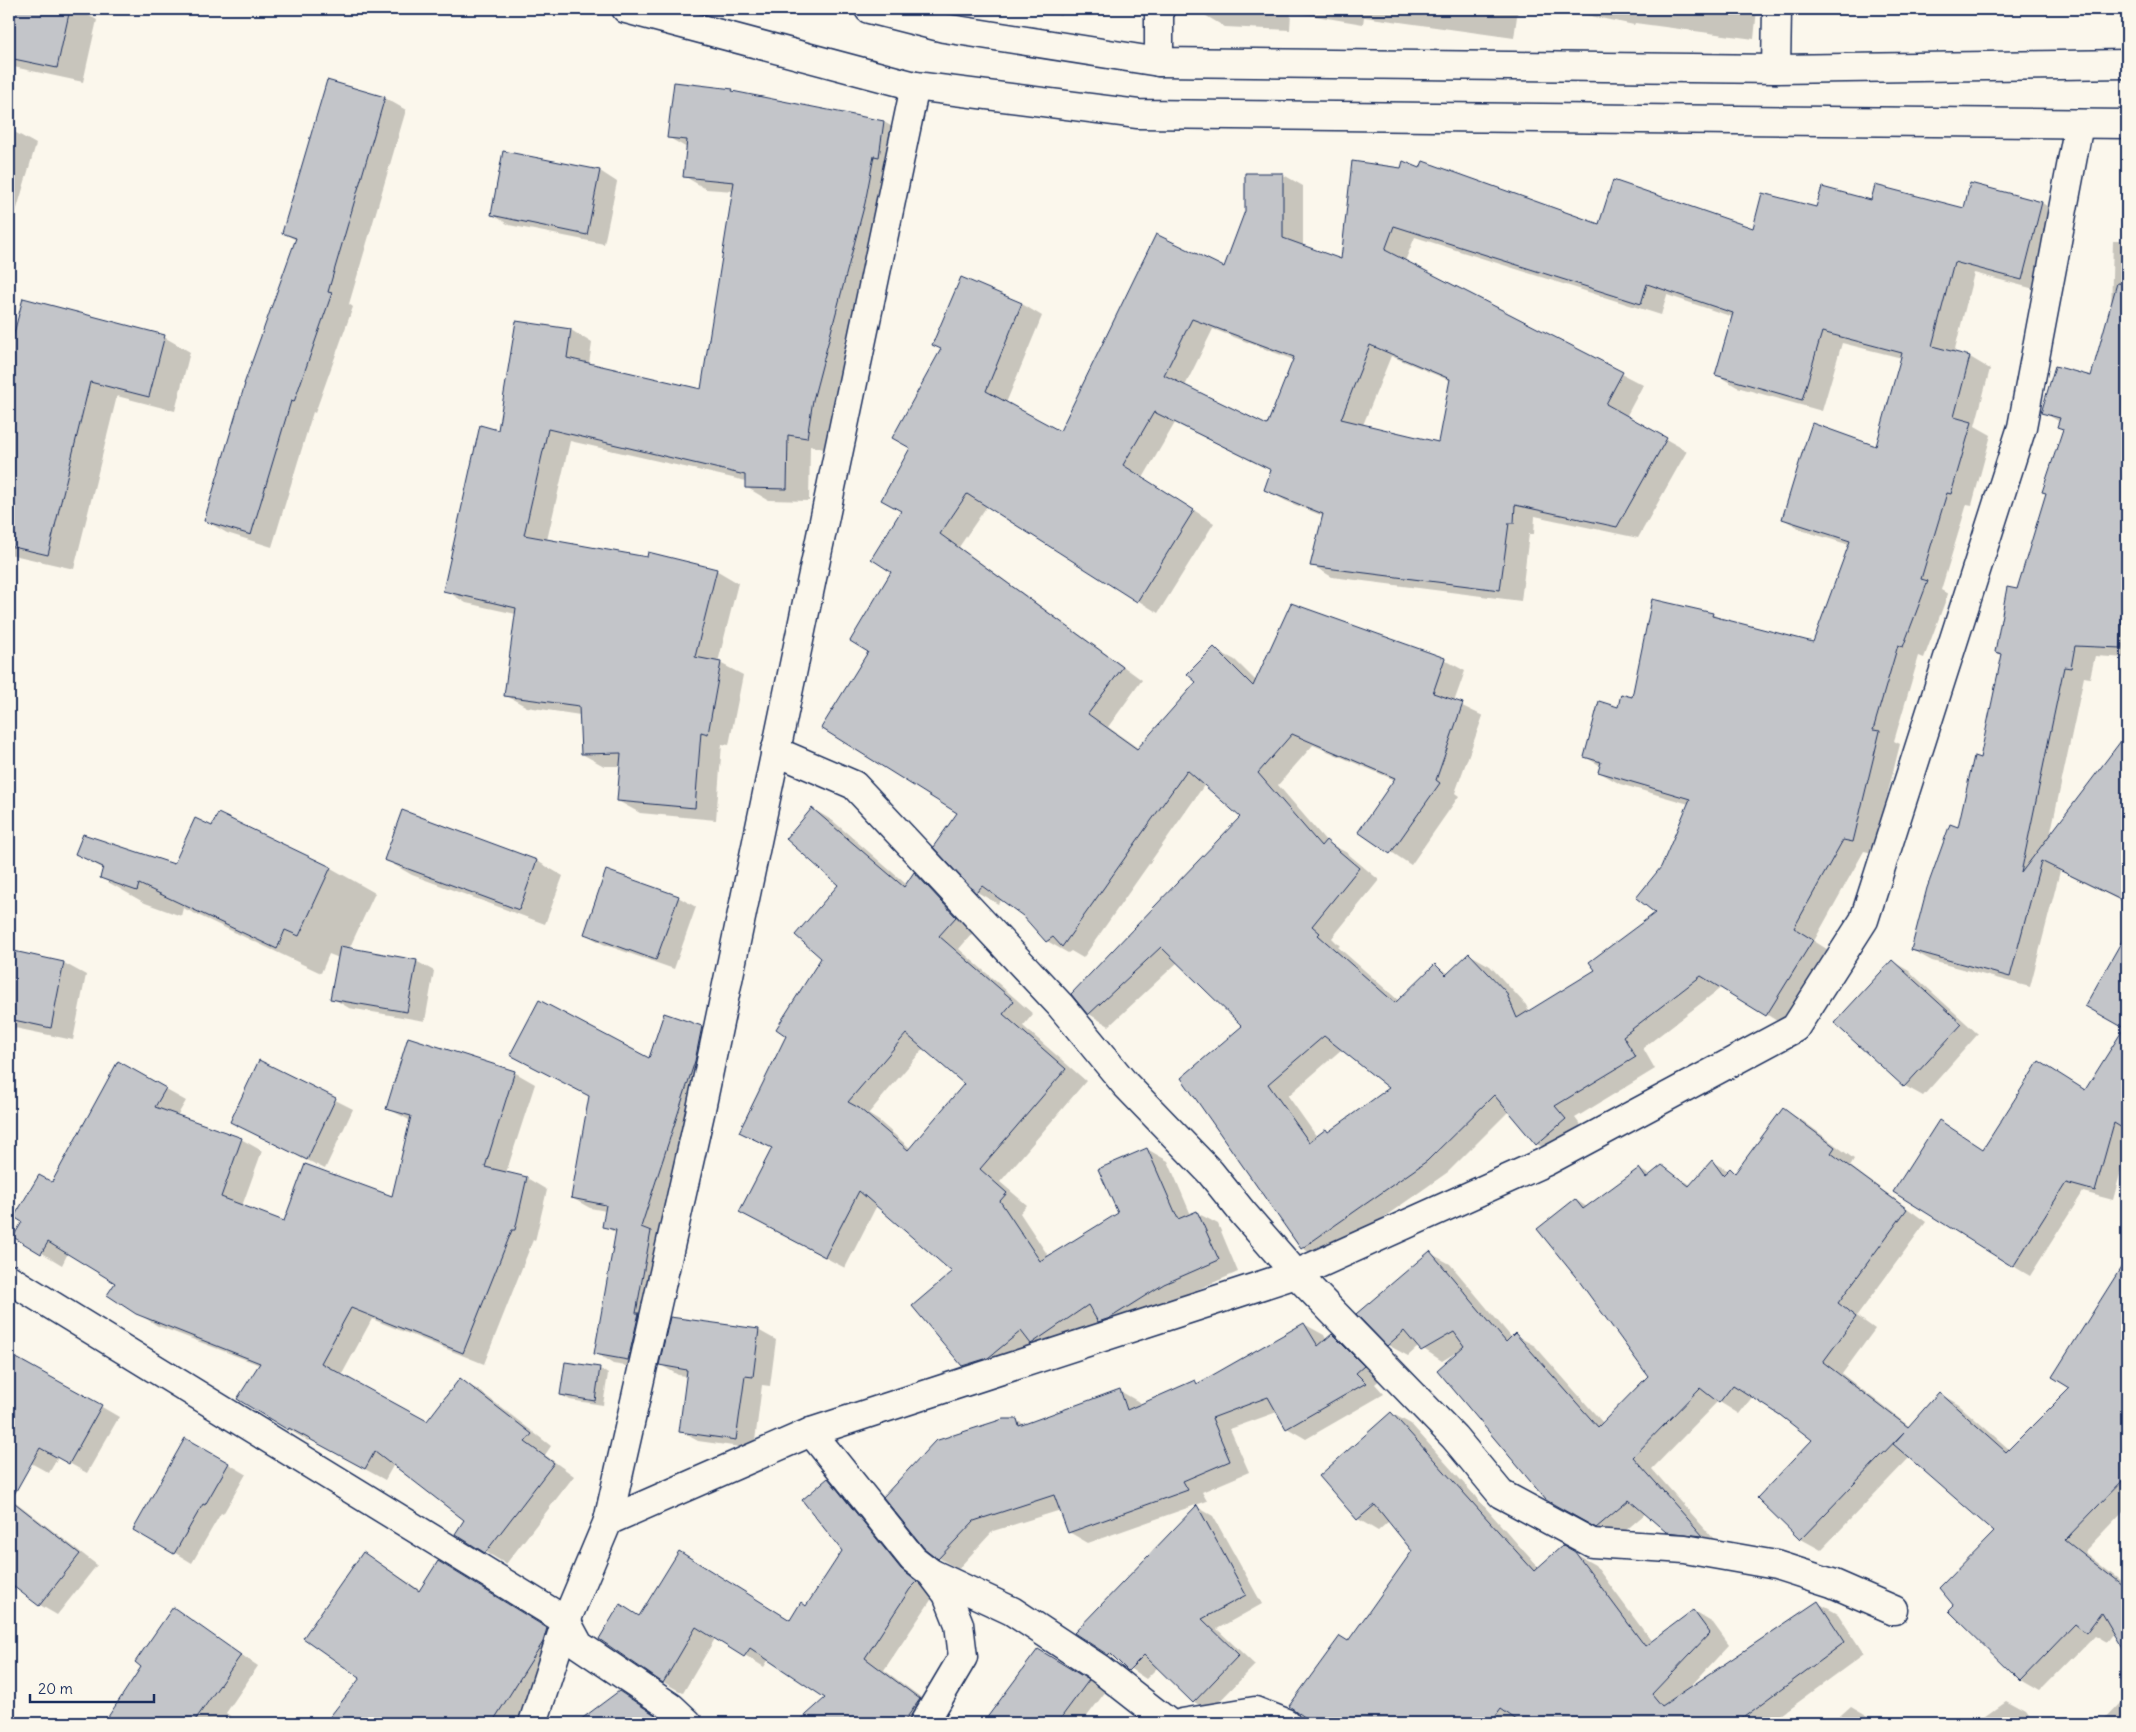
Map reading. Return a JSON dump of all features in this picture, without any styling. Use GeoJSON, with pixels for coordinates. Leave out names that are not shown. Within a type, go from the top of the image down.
{"type":"FeatureCollection","features":[{"type":"Feature","properties":{"kind":"street"},"geometry":{"type":"LineString","coordinates":[[626,9],[915,86],[1138,114],[2127,124]]}},
{"type":"Feature","properties":{"kind":"street"},"geometry":{"type":"LineString","coordinates":[[869,9],[944,28],[1159,62],[1776,69],[2127,64]]}},
{"type":"Feature","properties":{"kind":"street"},"geometry":{"type":"LineString","coordinates":[[1159,9],[1159,62]]}},
{"type":"Feature","properties":{"kind":"street"},"geometry":{"type":"LineString","coordinates":[[1776,69],[1777,9]]}},
{"type":"Feature","properties":{"kind":"street"},"geometry":{"type":"LineString","coordinates":[[533,1723],[566,1621],[608,1521],[701,1109],[915,86]]}},
{"type":"Feature","properties":{"kind":"street"},"geometry":{"type":"LineString","coordinates":[[608,1521],[811,1432],[1296,1274],[1547,1160],[1795,1028],[1864,920],[2022,427],[2079,124]]}},
{"type":"Feature","properties":{"kind":"street"},"geometry":{"type":"LineString","coordinates":[[775,751],[854,785],[1060,1005],[1125,1084],[1210,1172],[1296,1274],[1454,1438],[1501,1494],[1592,1543],[1685,1549],[1776,1565],[1832,1583],[1894,1610]]}},
{"type":"Feature","properties":{"kind":"street"},"geometry":{"type":"LineString","coordinates":[[9,1279],[566,1621],[578,1645],[671,1707],[688,1723]]}},
{"type":"Feature","properties":{"kind":"street"},"geometry":{"type":"LineString","coordinates":[[811,1432],[913,1559],[931,1573],[1012,1611],[1100,1669],[1169,1723]]}},
{"type":"Feature","properties":{"kind":"street"},"geometry":{"type":"LineString","coordinates":[[924,1723],[963,1656],[959,1624],[947,1594],[931,1573]]}},
{"type":"Feature","properties":{"kind":"street"},"geometry":{"type":"LineString","coordinates":[[1182,1723],[1255,1711],[1286,1723]]}},
{"type":"Feature","properties":{"kind":"building"},"geometry":{"type":"Polygon","coordinates":[[[9,9],[70,9],[57,68],[9,58],[9,9]]]}},
{"type":"Feature","properties":{"kind":"building"},"geometry":{"type":"Polygon","coordinates":[[[327,80],[385,97],[328,292],[332,293],[294,402],[291,401],[251,535],[204,521],[244,384],[296,238],[282,233],[327,80]]]}},
{"type":"Feature","properties":{"kind":"building"},"geometry":{"type":"Polygon","coordinates":[[[674,82],[733,89],[732,91],[884,121],[879,157],[874,156],[865,203],[813,400],[807,438],[788,435],[787,489],[745,488],[745,475],[548,429],[524,535],[647,557],[648,552],[717,569],[695,657],[721,662],[708,734],[701,732],[695,808],[617,801],[621,753],[581,754],[579,706],[504,696],[516,608],[443,591],[480,425],[498,430],[516,321],[571,329],[567,358],[701,389],[734,182],[683,177],[687,140],[667,138],[674,82]]]}},
{"type":"Feature","properties":{"kind":"building"},"geometry":{"type":"Polygon","coordinates":[[[503,151],[600,170],[587,235],[491,215],[503,151]]]}},
{"type":"Feature","properties":{"kind":"building"},"geometry":{"type":"Polygon","coordinates":[[[1352,161],[1401,168],[1403,161],[1420,168],[1423,161],[1599,224],[1613,180],[1753,228],[1762,193],[1816,207],[1822,187],[1871,200],[1875,185],[1964,208],[1970,183],[2042,202],[2022,280],[1954,262],[1932,346],[1970,356],[1954,417],[1972,422],[1951,494],[1947,493],[1921,579],[1928,581],[1903,647],[1898,645],[1873,730],[1880,731],[1853,842],[1843,840],[1794,928],[1813,940],[1766,1016],[1701,976],[1623,1036],[1636,1057],[1555,1106],[1566,1119],[1536,1145],[1494,1095],[1427,1161],[1301,1249],[1181,1078],[1242,1026],[1161,947],[1088,1015],[1071,994],[1240,817],[1187,770],[1062,947],[1053,937],[1046,942],[1023,916],[982,886],[976,893],[933,847],[957,813],[821,728],[868,652],[850,641],[891,572],[871,559],[901,511],[881,500],[910,448],[892,438],[941,349],[932,345],[961,277],[1022,303],[986,391],[1060,431],[1156,234],[1224,267],[1245,211],[1245,173],[1283,173],[1283,238],[1341,259],[1352,161]],[[1394,226],[1385,250],[1623,372],[1606,404],[1667,438],[1617,527],[1515,505],[1514,523],[1509,523],[1500,590],[1310,566],[1323,514],[1264,490],[1271,470],[1154,412],[1123,465],[1194,510],[1137,602],[967,494],[940,534],[1123,667],[1088,714],[1137,749],[1196,682],[1187,674],[1214,647],[1253,686],[1291,603],[1445,658],[1433,693],[1463,703],[1436,780],[1440,783],[1390,854],[1358,832],[1395,778],[1292,734],[1258,773],[1321,846],[1326,840],[1359,868],[1312,926],[1320,933],[1318,935],[1395,1003],[1435,964],[1446,975],[1469,953],[1506,992],[1517,1018],[1595,970],[1589,962],[1655,913],[1636,898],[1661,867],[1690,799],[1598,772],[1601,762],[1584,757],[1599,701],[1618,707],[1621,694],[1632,697],[1652,599],[1713,613],[1712,616],[1813,642],[1850,541],[1782,519],[1804,447],[1812,423],[1876,446],[1902,353],[1822,332],[1802,400],[1715,375],[1733,313],[1647,284],[1641,304],[1394,226]],[[1192,319],[1164,375],[1267,425],[1294,357],[1192,319]],[[1370,345],[1341,419],[1438,442],[1450,379],[1370,345]],[[1324,1036],[1268,1084],[1309,1142],[1326,1129],[1328,1132],[1389,1088],[1324,1036]]]}},
{"type":"Feature","properties":{"kind":"building"},"geometry":{"type":"Polygon","coordinates":[[[2117,283],[2127,284],[2127,569],[2123,584],[2121,648],[2075,646],[2071,668],[2064,667],[2021,873],[2127,733],[2127,903],[2041,861],[2010,977],[1911,950],[1927,888],[1950,824],[1958,827],[1974,756],[1980,758],[2002,654],[1995,652],[2007,587],[2017,589],[2046,493],[2042,492],[2063,429],[2057,427],[2060,418],[2041,413],[2055,366],[2091,376],[2117,283]]]}},
{"type":"Feature","properties":{"kind":"building"},"geometry":{"type":"Polygon","coordinates":[[[23,298],[165,335],[149,397],[90,382],[48,555],[9,546],[9,353],[23,298]]]}},
{"type":"Feature","properties":{"kind":"building"},"geometry":{"type":"Polygon","coordinates":[[[812,808],[904,887],[914,872],[956,917],[939,936],[1014,1001],[1003,1014],[1066,1069],[980,1169],[1007,1193],[1000,1201],[1040,1261],[1118,1213],[1098,1169],[1147,1148],[1178,1219],[1197,1211],[1219,1260],[1164,1284],[1110,1318],[1098,1322],[1088,1305],[1031,1344],[1021,1331],[988,1358],[962,1366],[912,1306],[952,1272],[859,1191],[825,1257],[739,1212],[772,1148],[739,1132],[786,1036],[776,1029],[821,958],[795,935],[838,885],[786,839],[812,808]],[[906,1034],[848,1102],[859,1108],[908,1150],[964,1084],[906,1034]]]}},
{"type":"Feature","properties":{"kind":"building"},"geometry":{"type":"Polygon","coordinates":[[[402,810],[537,860],[519,910],[384,860],[402,810]]]}},
{"type":"Feature","properties":{"kind":"building"},"geometry":{"type":"Polygon","coordinates":[[[218,813],[331,867],[299,936],[285,930],[277,949],[139,884],[137,891],[100,878],[103,867],[75,854],[83,834],[174,864],[195,818],[212,826],[218,813]]]}},
{"type":"Feature","properties":{"kind":"building"},"geometry":{"type":"Polygon","coordinates":[[[606,870],[679,896],[656,960],[584,934],[606,870]]]}},
{"type":"Feature","properties":{"kind":"building"},"geometry":{"type":"Polygon","coordinates":[[[2127,932],[2127,1131],[2114,1123],[2095,1191],[2066,1183],[2013,1267],[1893,1192],[1939,1120],[1983,1149],[2039,1061],[2085,1090],[2124,1028],[2085,1006],[2127,932]]]}},
{"type":"Feature","properties":{"kind":"building"},"geometry":{"type":"Polygon","coordinates":[[[340,946],[417,960],[407,1012],[330,999],[340,946]]]}},
{"type":"Feature","properties":{"kind":"building"},"geometry":{"type":"Polygon","coordinates":[[[9,950],[64,962],[51,1028],[9,1019],[9,950]]]}},
{"type":"Feature","properties":{"kind":"building"},"geometry":{"type":"Polygon","coordinates":[[[1892,960],[1962,1024],[1904,1087],[1834,1023],[1892,960]]]}},
{"type":"Feature","properties":{"kind":"building"},"geometry":{"type":"Polygon","coordinates":[[[539,1000],[649,1058],[664,1013],[702,1026],[695,1061],[641,1227],[651,1231],[636,1313],[639,1313],[628,1360],[594,1354],[616,1230],[602,1227],[606,1205],[571,1198],[589,1096],[510,1055],[539,1000]]]}},
{"type":"Feature","properties":{"kind":"building"},"geometry":{"type":"Polygon","coordinates":[[[408,1037],[515,1071],[485,1167],[527,1177],[515,1230],[512,1230],[463,1353],[351,1308],[321,1363],[427,1421],[460,1378],[532,1434],[525,1442],[554,1463],[485,1553],[455,1534],[464,1520],[375,1451],[365,1469],[289,1428],[288,1430],[237,1399],[260,1363],[136,1314],[107,1295],[115,1283],[48,1242],[41,1254],[13,1237],[22,1222],[14,1217],[39,1175],[52,1182],[118,1061],[166,1088],[155,1107],[242,1138],[221,1197],[284,1221],[305,1164],[392,1196],[411,1116],[386,1109],[408,1037]]]}},
{"type":"Feature","properties":{"kind":"building"},"geometry":{"type":"Polygon","coordinates":[[[259,1060],[336,1098],[307,1160],[230,1122],[259,1060]]]}},
{"type":"Feature","properties":{"kind":"building"},"geometry":{"type":"Polygon","coordinates":[[[1783,1108],[1835,1147],[1831,1153],[1907,1209],[1838,1303],[1856,1317],[1823,1362],[1908,1427],[1939,1392],[2006,1452],[2070,1388],[2052,1377],[2127,1258],[2127,1476],[2065,1540],[2127,1589],[2127,1657],[2101,1613],[2086,1633],[2075,1624],[2020,1681],[1949,1611],[1954,1606],[1939,1588],[1994,1532],[1893,1444],[1904,1432],[1800,1540],[1757,1498],[1812,1440],[1780,1415],[1733,1385],[1719,1403],[1700,1388],[1633,1457],[1703,1536],[1666,1532],[1629,1500],[1596,1528],[1546,1500],[1437,1370],[1464,1346],[1454,1332],[1421,1351],[1404,1331],[1387,1346],[1356,1314],[1430,1251],[1506,1342],[1515,1333],[1598,1427],[1648,1376],[1579,1281],[1537,1229],[1575,1199],[1583,1209],[1639,1168],[1646,1178],[1662,1165],[1689,1186],[1712,1160],[1723,1175],[1730,1168],[1735,1173],[1783,1108]]]}},
{"type":"Feature","properties":{"kind":"building"},"geometry":{"type":"Polygon","coordinates":[[[670,1317],[759,1329],[753,1377],[745,1376],[736,1440],[679,1432],[687,1370],[659,1365],[670,1317]]]}},
{"type":"Feature","properties":{"kind":"building"},"geometry":{"type":"Polygon","coordinates":[[[1304,1323],[1318,1346],[1332,1334],[1364,1366],[1356,1373],[1366,1383],[1286,1429],[1268,1397],[1212,1418],[1230,1461],[1183,1481],[1188,1490],[1068,1533],[1054,1495],[974,1521],[938,1559],[924,1548],[883,1497],[935,1441],[1003,1419],[1017,1419],[1019,1426],[1120,1389],[1127,1410],[1195,1380],[1197,1384],[1304,1323]]]}},
{"type":"Feature","properties":{"kind":"building"},"geometry":{"type":"Polygon","coordinates":[[[9,1354],[102,1405],[69,1464],[40,1448],[11,1500],[80,1554],[39,1606],[9,1583],[9,1354]]]}},
{"type":"Feature","properties":{"kind":"building"},"geometry":{"type":"Polygon","coordinates":[[[565,1362],[600,1367],[595,1401],[560,1395],[565,1362]]]}},
{"type":"Feature","properties":{"kind":"building"},"geometry":{"type":"Polygon","coordinates":[[[1391,1412],[1534,1571],[1563,1545],[1575,1552],[1645,1646],[1693,1610],[1710,1633],[1652,1694],[1662,1706],[1818,1601],[1845,1642],[1736,1723],[1521,1723],[1501,1709],[1491,1723],[1313,1723],[1289,1706],[1340,1636],[1348,1641],[1412,1551],[1375,1505],[1357,1520],[1319,1476],[1391,1412]]]}},
{"type":"Feature","properties":{"kind":"building"},"geometry":{"type":"Polygon","coordinates":[[[185,1438],[229,1463],[174,1554],[133,1530],[185,1438]]]}},
{"type":"Feature","properties":{"kind":"building"},"geometry":{"type":"Polygon","coordinates":[[[828,1478],[901,1569],[917,1582],[910,1589],[865,1658],[920,1699],[903,1723],[797,1723],[825,1698],[750,1648],[744,1657],[696,1627],[663,1683],[599,1639],[620,1604],[639,1616],[679,1551],[790,1620],[801,1602],[806,1606],[842,1551],[802,1500],[828,1478]]]}},
{"type":"Feature","properties":{"kind":"building"},"geometry":{"type":"Polygon","coordinates":[[[1197,1505],[1246,1595],[1202,1619],[1239,1655],[1193,1703],[1144,1655],[1128,1671],[1110,1653],[1108,1655],[1074,1633],[1197,1505]]]}},
{"type":"Feature","properties":{"kind":"building"},"geometry":{"type":"Polygon","coordinates":[[[363,1552],[419,1591],[438,1561],[547,1628],[543,1642],[492,1723],[325,1723],[360,1678],[303,1638],[363,1552]]]}},
{"type":"Feature","properties":{"kind":"building"},"geometry":{"type":"Polygon","coordinates":[[[173,1607],[241,1655],[193,1723],[104,1723],[141,1667],[135,1662],[173,1607]]]}},
{"type":"Feature","properties":{"kind":"building"},"geometry":{"type":"Polygon","coordinates":[[[1038,1649],[1089,1680],[1057,1723],[983,1723],[1038,1649]]]}},
{"type":"Feature","properties":{"kind":"building"},"geometry":{"type":"Polygon","coordinates":[[[619,1691],[661,1719],[665,1723],[576,1723],[619,1691]]]}}]}
